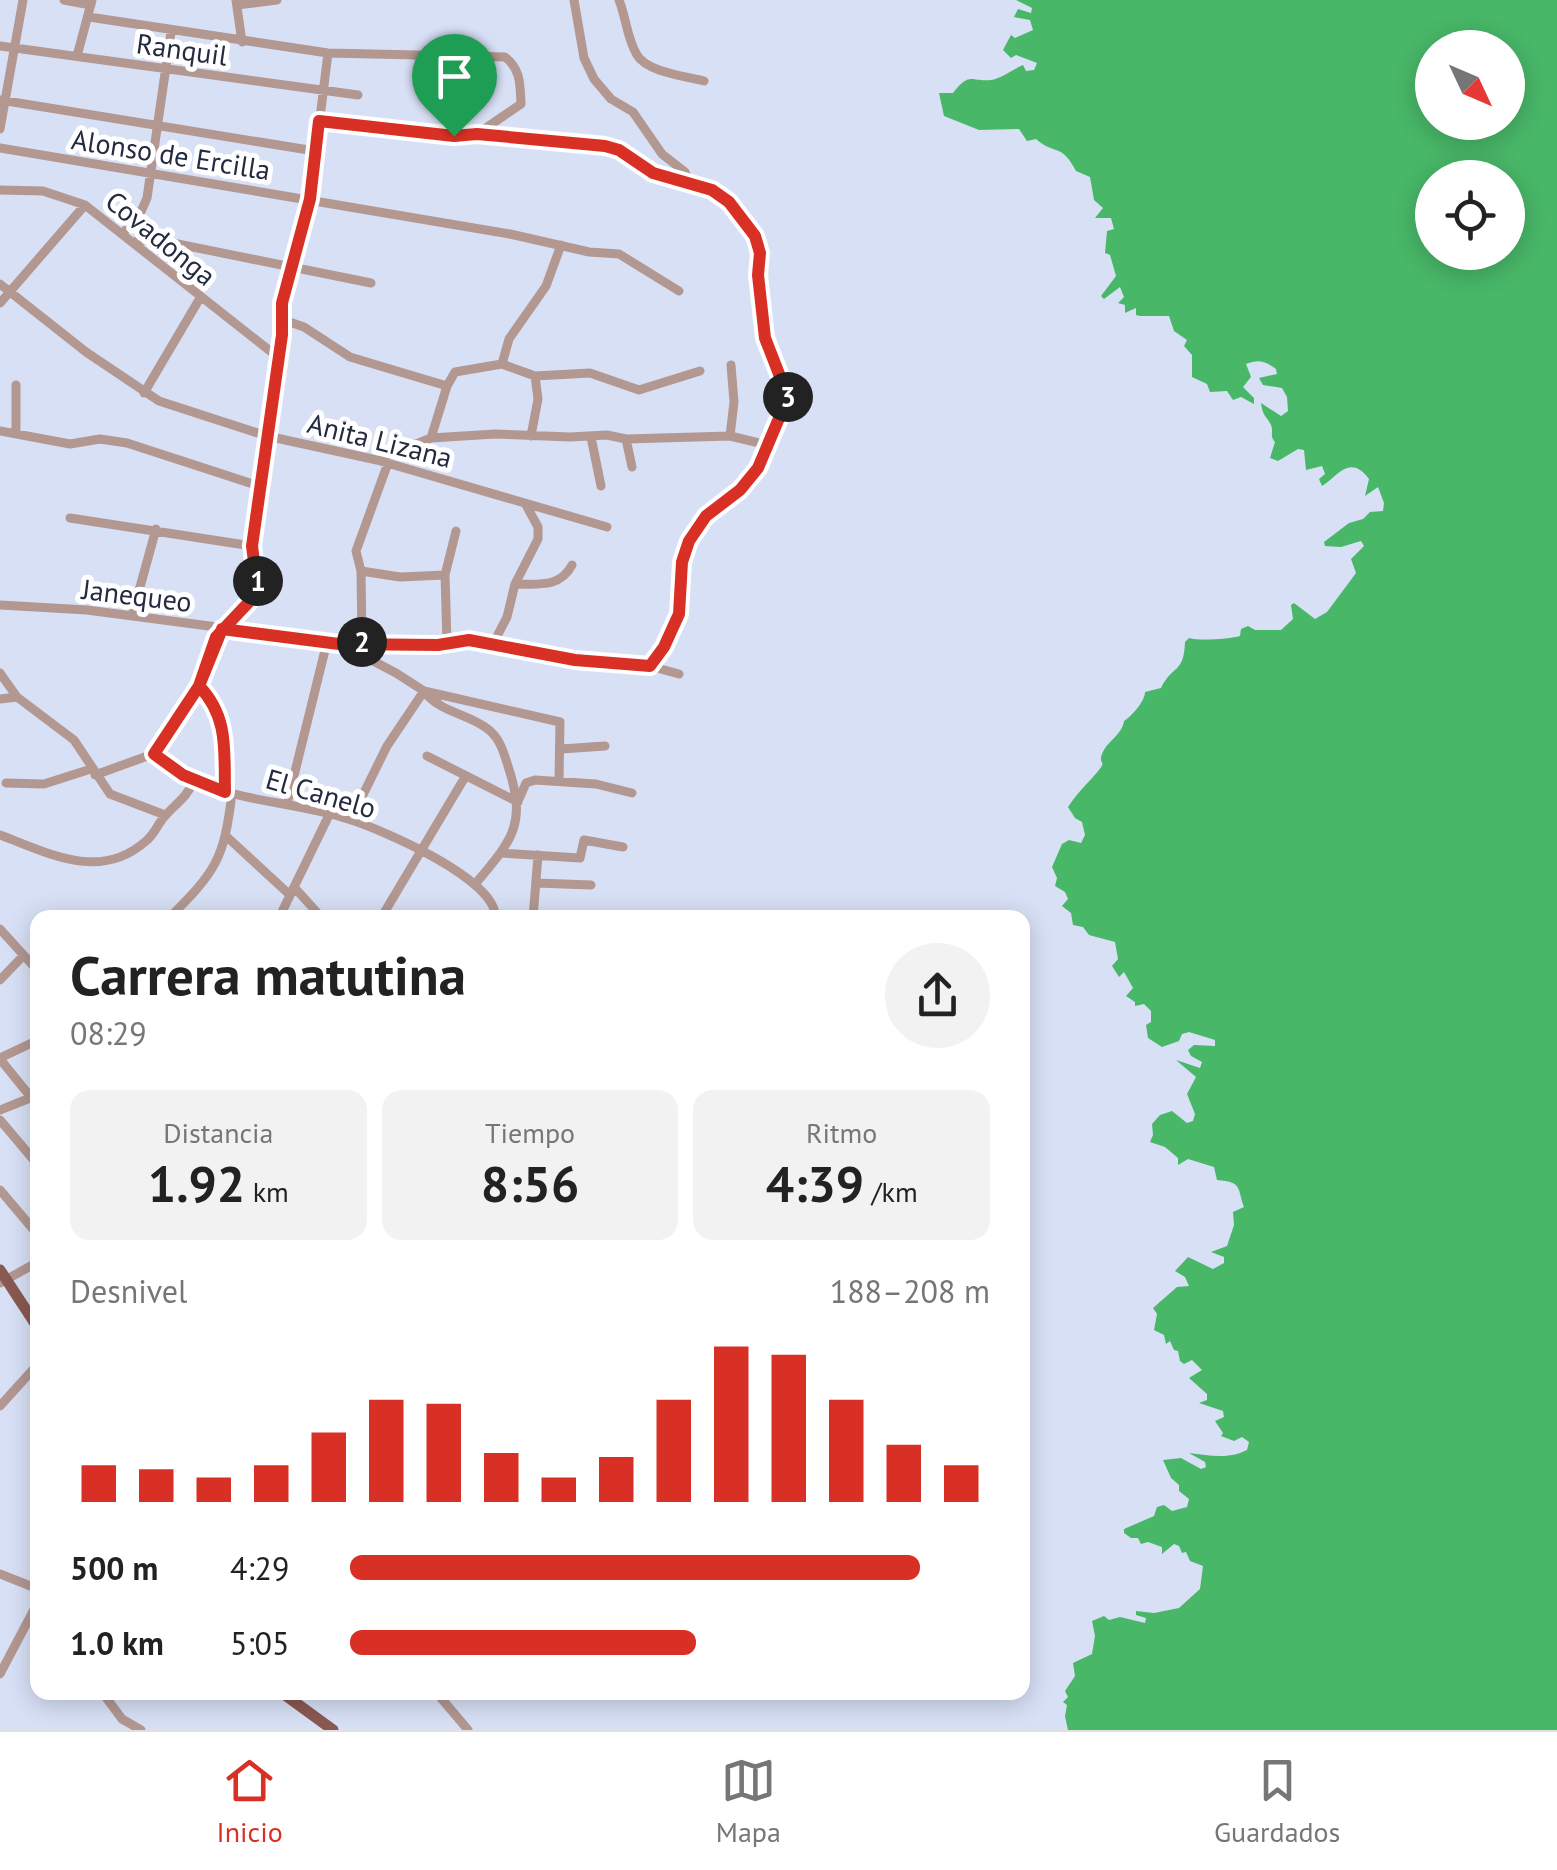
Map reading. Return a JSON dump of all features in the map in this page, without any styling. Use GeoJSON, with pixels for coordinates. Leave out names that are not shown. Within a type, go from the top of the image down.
{"type":"FeatureCollection","features":[{"type":"Feature","properties":{"kind":"main road"},"geometry":{"type":"LineString","coordinates":[[3,1278],[30,1317]]}},
{"type":"Feature","properties":{"kind":"main road"},"geometry":{"type":"LineString","coordinates":[[292,1700],[333,1730]]}},
{"type":"Feature","properties":{"kind":"street"},"geometry":{"type":"LineString","coordinates":[[0,129],[22,0]]}},
{"type":"Feature","properties":{"kind":"street"},"geometry":{"type":"LineString","coordinates":[[64,0],[91,2],[77,56]]}},
{"type":"Feature","properties":{"kind":"street"},"geometry":{"type":"LineString","coordinates":[[242,42],[236,2],[277,0]]}},
{"type":"Feature","properties":{"kind":"street"},"geometry":{"type":"LineString","coordinates":[[574,0],[584,58],[594,79],[612,100],[633,112],[662,154],[689,180]]}},
{"type":"Feature","properties":{"kind":"street"},"geometry":{"type":"LineString","coordinates":[[619,0],[641,60],[654,68],[704,80]]}},
{"type":"Feature","properties":{"kind":"street"},"geometry":{"type":"LineString","coordinates":[[88,18],[328,53],[505,57],[518,71],[521,104],[477,134]]}},
{"type":"Feature","properties":{"kind":"street"},"geometry":{"type":"LineString","coordinates":[[124,233],[144,206],[171,32]]}},
{"type":"Feature","properties":{"kind":"street","name":"Ranquil"},"geometry":{"type":"LineString","coordinates":[[0,46],[358,95]]}},
{"type":"Feature","properties":{"kind":"street"},"geometry":{"type":"LineString","coordinates":[[6,784],[44,784],[154,754],[199,686],[222,629],[255,591],[258,571],[252,546],[281,319],[310,199],[328,53]]}},
{"type":"Feature","properties":{"kind":"street"},"geometry":{"type":"LineString","coordinates":[[2,101],[315,150]]}},
{"type":"Feature","properties":{"kind":"street"},"geometry":{"type":"LineString","coordinates":[[319,121],[454,136],[477,134],[605,146],[619,150],[653,173],[706,186],[729,202],[760,246],[758,275],[765,338],[788,397],[758,468],[740,490],[706,516],[689,541],[682,562],[679,614],[650,666]]}},
{"type":"Feature","properties":{"kind":"street","name":"Alonso de Ercilla"},"geometry":{"type":"LineString","coordinates":[[0,148],[619,254],[679,291]]}},
{"type":"Feature","properties":{"kind":"street","name":"Covadonga"},"geometry":{"type":"LineString","coordinates":[[0,190],[43,191],[85,206],[279,358]]}},
{"type":"Feature","properties":{"kind":"street"},"geometry":{"type":"LineString","coordinates":[[0,304],[85,206]]}},
{"type":"Feature","properties":{"kind":"street"},"geometry":{"type":"LineString","coordinates":[[134,242],[152,239],[371,283]]}},
{"type":"Feature","properties":{"kind":"street"},"geometry":{"type":"LineString","coordinates":[[502,364],[509,339],[546,286],[561,245]]}},
{"type":"Feature","properties":{"kind":"street","name":"Anita Lizana"},"geometry":{"type":"LineString","coordinates":[[0,284],[144,394],[266,436],[382,461],[607,527]]}},
{"type":"Feature","properties":{"kind":"street"},"geometry":{"type":"LineString","coordinates":[[144,394],[200,298]]}},
{"type":"Feature","properties":{"kind":"street"},"geometry":{"type":"LineString","coordinates":[[281,319],[304,327],[350,357],[447,386]]}},
{"type":"Feature","properties":{"kind":"street"},"geometry":{"type":"LineString","coordinates":[[431,438],[455,372],[502,364],[535,376],[590,373],[644,390],[700,371]]}},
{"type":"Feature","properties":{"kind":"street"},"geometry":{"type":"LineString","coordinates":[[730,436],[734,402],[732,366]]}},
{"type":"Feature","properties":{"kind":"street"},"geometry":{"type":"LineString","coordinates":[[531,436],[538,399],[535,376]]}},
{"type":"Feature","properties":{"kind":"street"},"geometry":{"type":"LineString","coordinates":[[16,386],[16,434]]}},
{"type":"Feature","properties":{"kind":"street"},"geometry":{"type":"LineString","coordinates":[[0,431],[70,444],[100,439],[127,443],[259,486]]}},
{"type":"Feature","properties":{"kind":"street"},"geometry":{"type":"LineString","coordinates":[[362,642],[361,571],[356,551],[382,461],[431,438],[495,434],[606,435],[626,439],[730,436],[768,446]]}},
{"type":"Feature","properties":{"kind":"street"},"geometry":{"type":"LineString","coordinates":[[592,437],[601,486]]}},
{"type":"Feature","properties":{"kind":"street"},"geometry":{"type":"LineString","coordinates":[[626,439],[632,467]]}},
{"type":"Feature","properties":{"kind":"street"},"geometry":{"type":"LineString","coordinates":[[494,644],[538,534],[536,520],[523,502]]}},
{"type":"Feature","properties":{"kind":"street"},"geometry":{"type":"LineString","coordinates":[[70,518],[252,546]]}},
{"type":"Feature","properties":{"kind":"street"},"geometry":{"type":"LineString","coordinates":[[132,616],[156,529]]}},
{"type":"Feature","properties":{"kind":"street"},"geometry":{"type":"LineString","coordinates":[[447,642],[445,574],[456,531]]}},
{"type":"Feature","properties":{"kind":"street"},"geometry":{"type":"LineString","coordinates":[[515,584],[556,582],[572,565]]}},
{"type":"Feature","properties":{"kind":"street"},"geometry":{"type":"LineString","coordinates":[[361,571],[400,577],[445,574]]}},
{"type":"Feature","properties":{"kind":"street","name":"Janequeo"},"geometry":{"type":"LineString","coordinates":[[0,604],[88,610],[333,643],[469,640],[575,660],[650,666],[679,674]]}},
{"type":"Feature","properties":{"kind":"street"},"geometry":{"type":"LineString","coordinates":[[287,804],[333,643],[396,672],[441,707],[495,734],[518,802]]}},
{"type":"Feature","properties":{"kind":"street"},"geometry":{"type":"LineString","coordinates":[[0,673],[17,697],[74,740],[93,772],[117,798],[165,815]]}},
{"type":"Feature","properties":{"kind":"street"},"geometry":{"type":"LineString","coordinates":[[176,910],[212,872],[227,837],[223,728],[214,705],[199,686]]}},
{"type":"Feature","properties":{"kind":"street"},"geometry":{"type":"LineString","coordinates":[[424,691],[560,722],[559,780]]}},
{"type":"Feature","properties":{"kind":"street"},"geometry":{"type":"LineString","coordinates":[[352,820],[377,764],[424,691]]}},
{"type":"Feature","properties":{"kind":"street"},"geometry":{"type":"LineString","coordinates":[[0,698],[17,697]]}},
{"type":"Feature","properties":{"kind":"street"},"geometry":{"type":"LineString","coordinates":[[561,749],[605,746]]}},
{"type":"Feature","properties":{"kind":"street","name":"El Canelo"},"geometry":{"type":"LineString","coordinates":[[154,754],[194,780],[228,792],[352,820],[422,852],[476,883]]}},
{"type":"Feature","properties":{"kind":"street"},"geometry":{"type":"LineString","coordinates":[[427,756],[518,802]]}},
{"type":"Feature","properties":{"kind":"street"},"geometry":{"type":"LineString","coordinates":[[385,910],[465,777]]}},
{"type":"Feature","properties":{"kind":"street"},"geometry":{"type":"LineString","coordinates":[[0,835],[65,860],[93,864],[139,847],[184,799],[194,780]]}},
{"type":"Feature","properties":{"kind":"street"},"geometry":{"type":"LineString","coordinates":[[495,910],[476,883],[516,828],[518,802],[529,781],[596,784],[632,793]]}},
{"type":"Feature","properties":{"kind":"street"},"geometry":{"type":"LineString","coordinates":[[283,910],[330,814]]}},
{"type":"Feature","properties":{"kind":"street"},"geometry":{"type":"LineString","coordinates":[[227,837],[313,910]]}},
{"type":"Feature","properties":{"kind":"street"},"geometry":{"type":"LineString","coordinates":[[501,852],[580,858],[584,840],[624,846]]}},
{"type":"Feature","properties":{"kind":"street"},"geometry":{"type":"LineString","coordinates":[[534,910],[538,855]]}},
{"type":"Feature","properties":{"kind":"street"},"geometry":{"type":"LineString","coordinates":[[536,884],[591,885]]}},
{"type":"Feature","properties":{"kind":"street"},"geometry":{"type":"LineString","coordinates":[[0,930],[30,963]]}},
{"type":"Feature","properties":{"kind":"street"},"geometry":{"type":"LineString","coordinates":[[0,980],[23,956]]}},
{"type":"Feature","properties":{"kind":"street"},"geometry":{"type":"LineString","coordinates":[[30,1044],[0,1059],[30,1097]]}},
{"type":"Feature","properties":{"kind":"street"},"geometry":{"type":"LineString","coordinates":[[0,1110],[30,1103]]}},
{"type":"Feature","properties":{"kind":"street"},"geometry":{"type":"LineString","coordinates":[[0,1120],[30,1156]]}},
{"type":"Feature","properties":{"kind":"street"},"geometry":{"type":"LineString","coordinates":[[0,1190],[30,1226]]}},
{"type":"Feature","properties":{"kind":"street"},"geometry":{"type":"LineString","coordinates":[[3,1278],[30,1266]]}},
{"type":"Feature","properties":{"kind":"street"},"geometry":{"type":"LineString","coordinates":[[0,1406],[30,1373]]}},
{"type":"Feature","properties":{"kind":"street"},"geometry":{"type":"LineString","coordinates":[[0,1574],[30,1585]]}},
{"type":"Feature","properties":{"kind":"street"},"geometry":{"type":"LineString","coordinates":[[0,1674],[30,1616]]}},
{"type":"Feature","properties":{"kind":"street"},"geometry":{"type":"LineString","coordinates":[[24,1627],[30,1630]]}},
{"type":"Feature","properties":{"kind":"street"},"geometry":{"type":"LineString","coordinates":[[108,1700],[122,1719],[141,1730]]}},
{"type":"Feature","properties":{"kind":"street"},"geometry":{"type":"LineString","coordinates":[[443,1700],[468,1730]]}},
{"type":"Feature","properties":{"kind":"shaded area"},"geometry":{"type":"Polygon","coordinates":[[[1016,0],[1557,0],[1557,1730],[1068,1730],[1065,1691],[1075,1676],[1073,1663],[1092,1654],[1092,1621],[1104,1616],[1109,1620],[1120,1617],[1145,1623],[1146,1618],[1136,1615],[1136,1611],[1154,1613],[1179,1608],[1200,1589],[1203,1566],[1190,1561],[1179,1546],[1174,1544],[1162,1554],[1162,1547],[1141,1544],[1138,1538],[1124,1533],[1124,1529],[1154,1516],[1157,1507],[1164,1505],[1172,1511],[1187,1507],[1189,1499],[1179,1491],[1163,1460],[1181,1458],[1201,1469],[1206,1467],[1205,1462],[1189,1453],[1232,1455],[1247,1450],[1249,1442],[1242,1437],[1234,1441],[1221,1436],[1215,1421],[1224,1417],[1223,1411],[1199,1403],[1207,1400],[1207,1394],[1189,1378],[1202,1370],[1192,1360],[1184,1364],[1180,1361],[1170,1341],[1166,1344],[1164,1335],[1154,1330],[1157,1314],[1153,1308],[1177,1287],[1189,1286],[1185,1277],[1175,1271],[1188,1257],[1213,1269],[1224,1263],[1224,1257],[1211,1252],[1227,1246],[1234,1225],[1233,1212],[1244,1207],[1238,1187],[1217,1180],[1214,1167],[1188,1159],[1178,1165],[1178,1158],[1165,1147],[1150,1142],[1152,1124],[1160,1115],[1172,1111],[1187,1123],[1193,1121],[1195,1114],[1187,1094],[1196,1077],[1176,1060],[1200,1068],[1202,1062],[1188,1050],[1194,1045],[1215,1046],[1215,1040],[1189,1032],[1182,1034],[1179,1041],[1162,1047],[1148,1038],[1146,1025],[1151,1022],[1151,1011],[1144,1004],[1135,1006],[1126,996],[1133,988],[1124,972],[1119,977],[1112,966],[1118,959],[1115,942],[1089,935],[1083,927],[1073,925],[1071,913],[1062,906],[1068,899],[1055,886],[1057,878],[1052,867],[1062,844],[1069,840],[1081,843],[1085,835],[1082,822],[1068,807],[1101,767],[1104,749],[1138,708],[1145,692],[1161,688],[1180,665],[1185,642],[1189,638],[1240,636],[1241,629],[1248,626],[1255,630],[1281,630],[1293,619],[1294,603],[1315,619],[1327,612],[1356,573],[1351,559],[1364,546],[1361,541],[1341,547],[1325,546],[1324,542],[1349,523],[1370,512],[1383,511],[1384,503],[1378,487],[1365,496],[1369,479],[1356,468],[1344,469],[1322,486],[1322,466],[1306,470],[1304,450],[1298,449],[1278,461],[1270,458],[1275,442],[1261,403],[1281,416],[1288,411],[1287,397],[1282,388],[1263,385],[1259,378],[1277,374],[1276,369],[1262,362],[1246,364],[1251,377],[1243,387],[1254,398],[1254,404],[1241,397],[1233,400],[1227,391],[1210,392],[1207,384],[1192,377],[1192,355],[1184,346],[1187,340],[1174,331],[1169,316],[1140,316],[1136,315],[1136,308],[1125,313],[1125,305],[1118,303],[1124,297],[1120,287],[1104,299],[1101,296],[1116,276],[1110,255],[1105,253],[1107,231],[1114,229],[1111,218],[1095,218],[1103,208],[1094,200],[1090,177],[1076,171],[1062,153],[1036,139],[1027,141],[1019,129],[979,130],[944,116],[939,93],[953,93],[970,79],[995,79],[1023,65],[1026,71],[1034,70],[1037,63],[1016,55],[1011,58],[1003,50],[1011,35],[1015,38],[1033,30],[1030,20],[1014,17],[1018,9],[1031,13],[1032,8],[1016,0]]]}},
{"type":"Feature","properties":{"kind":"route"},"geometry":{"type":"LineString","coordinates":[[454,136],[319,121],[310,199],[282,303],[282,335],[252,546],[257,584],[249,602],[222,629],[216,637],[199,686],[210,698],[223,728],[225,792],[204,785],[154,754],[199,686],[222,629],[339,644],[438,645],[469,640],[575,660],[650,666],[679,614],[682,562],[689,541],[706,516],[740,490],[758,468],[786,406],[786,388],[770,359],[763,328],[758,275],[760,246],[721,195],[699,183],[653,173],[619,150],[605,146],[477,134],[454,136]]}}]}
